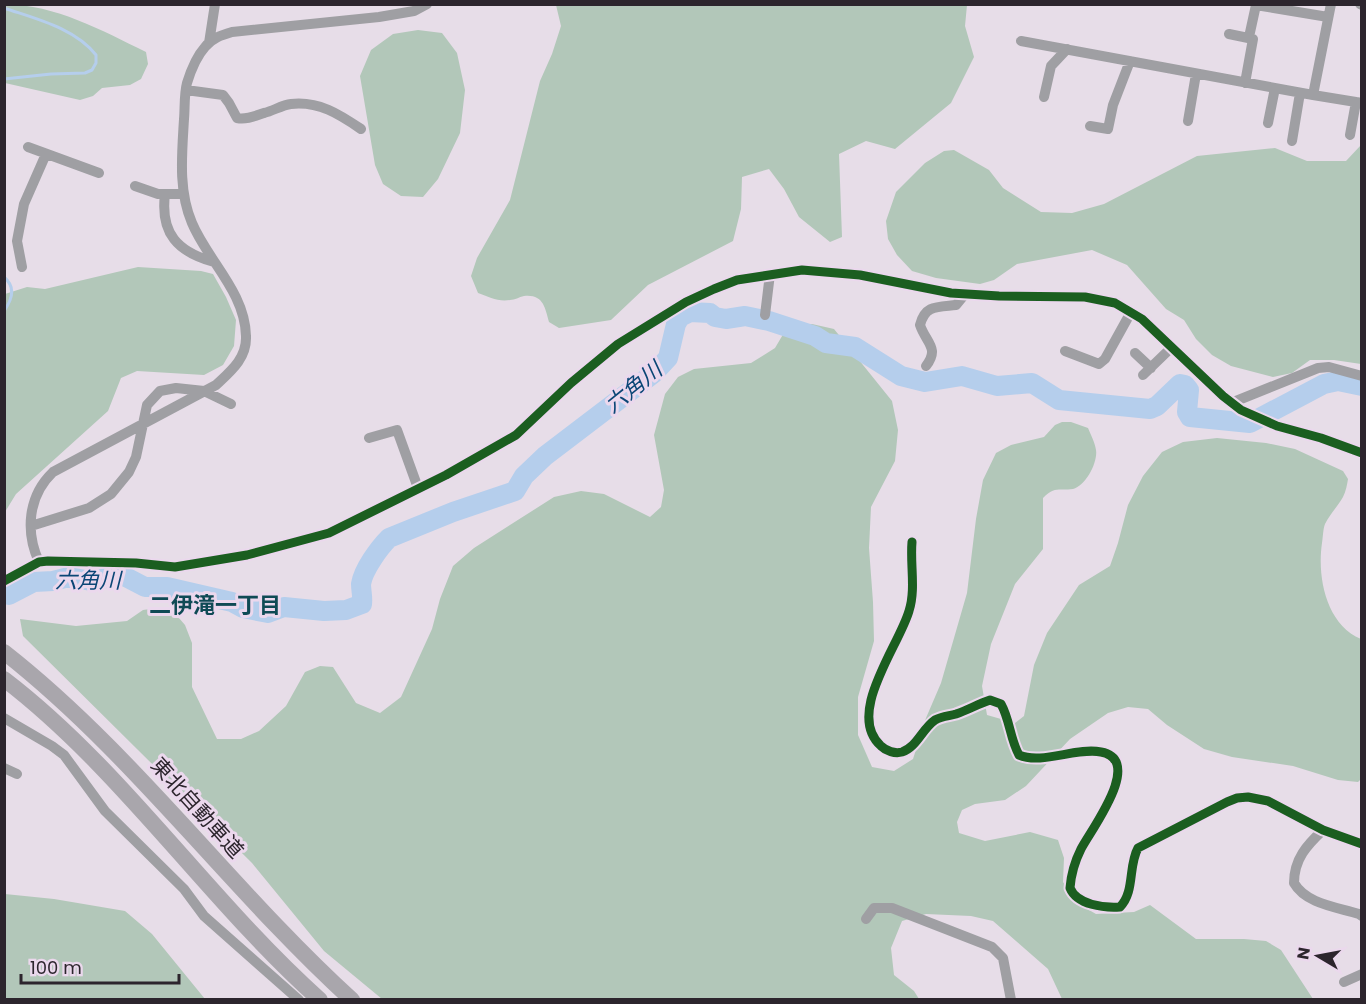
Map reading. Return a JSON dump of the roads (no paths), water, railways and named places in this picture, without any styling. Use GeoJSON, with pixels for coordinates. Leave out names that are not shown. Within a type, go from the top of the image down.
{"type":"FeatureCollection","features":[{"type":"Feature","properties":{"kind":"highway","name":"東北自動車道"},"geometry":{"type":"LineString","coordinates":[[4,652],[73,710],[119,756],[288,939],[352,999]]}},
{"type":"Feature","properties":{"kind":"highway","name":"東北自動車道"},"geometry":{"type":"LineString","coordinates":[[4,679],[60,728],[98,766],[273,955],[320,999]]}},
{"type":"Feature","properties":{"kind":"street"},"geometry":{"type":"LineString","coordinates":[[209,43],[215,4]]}},
{"type":"Feature","properties":{"kind":"street"},"geometry":{"type":"LineString","coordinates":[[39,562],[34,552],[31,511],[34,498],[45,480],[53,472],[216,384],[234,368],[243,354],[246,338],[237,297],[192,222],[184,194],[182,180],[186,90],[196,60],[209,43],[217,37],[232,32],[379,17],[414,11],[427,4]]}},
{"type":"Feature","properties":{"kind":"street"},"geometry":{"type":"LineString","coordinates":[[1249,37],[1256,4],[1328,17]]}},
{"type":"Feature","properties":{"kind":"street"},"geometry":{"type":"LineString","coordinates":[[1313,95],[1331,4]]}},
{"type":"Feature","properties":{"kind":"street"},"geometry":{"type":"LineString","coordinates":[[1229,34],[1253,39],[1245,83]]}},
{"type":"Feature","properties":{"kind":"street"},"geometry":{"type":"LineString","coordinates":[[1021,41],[1359,103],[1350,135]]}},
{"type":"Feature","properties":{"kind":"street"},"geometry":{"type":"LineString","coordinates":[[1044,97],[1051,66],[1066,49]]}},
{"type":"Feature","properties":{"kind":"street"},"geometry":{"type":"LineString","coordinates":[[1090,126],[1108,129],[1113,105],[1130,61]]}},
{"type":"Feature","properties":{"kind":"street"},"geometry":{"type":"LineString","coordinates":[[1188,121],[1196,74]]}},
{"type":"Feature","properties":{"kind":"street"},"geometry":{"type":"LineString","coordinates":[[1269,123],[1275,88]]}},
{"type":"Feature","properties":{"kind":"street"},"geometry":{"type":"LineString","coordinates":[[186,90],[223,95],[237,118],[242,119],[289,104],[309,104],[332,110],[361,129]]}},
{"type":"Feature","properties":{"kind":"street"},"geometry":{"type":"LineString","coordinates":[[1292,141],[1300,93]]}},
{"type":"Feature","properties":{"kind":"street"},"geometry":{"type":"LineString","coordinates":[[28,147],[99,173]]}},
{"type":"Feature","properties":{"kind":"street"},"geometry":{"type":"LineString","coordinates":[[22,267],[17,241],[24,204],[46,154]]}},
{"type":"Feature","properties":{"kind":"street"},"geometry":{"type":"LineString","coordinates":[[135,186],[158,194],[184,194]]}},
{"type":"Feature","properties":{"kind":"street"},"geometry":{"type":"LineString","coordinates":[[165,194],[165,219],[171,237],[186,250],[214,262]]}},
{"type":"Feature","properties":{"kind":"street"},"geometry":{"type":"LineString","coordinates":[[4,581],[39,562],[89,561],[175,567],[247,555],[329,534],[446,475],[516,435],[609,350],[686,302],[737,280],[770,274],[818,270],[860,275],[965,294],[1085,297],[1115,303],[1142,319],[1231,403],[1277,426],[1321,438],[1362,453]]}},
{"type":"Feature","properties":{"kind":"street"},"geometry":{"type":"LineString","coordinates":[[765,315],[770,274]]}},
{"type":"Feature","properties":{"kind":"street"},"geometry":{"type":"LineString","coordinates":[[926,366],[933,352],[920,326],[922,316],[932,308],[956,305],[965,294]]}},
{"type":"Feature","properties":{"kind":"street"},"geometry":{"type":"LineString","coordinates":[[1065,351],[1099,364],[1105,359],[1131,312]]}},
{"type":"Feature","properties":{"kind":"street"},"geometry":{"type":"LineString","coordinates":[[1135,353],[1147,371],[1172,347]]}},
{"type":"Feature","properties":{"kind":"street"},"geometry":{"type":"LineString","coordinates":[[1231,403],[1318,368],[1329,367],[1362,376]]}},
{"type":"Feature","properties":{"kind":"street"},"geometry":{"type":"LineString","coordinates":[[31,526],[89,508],[111,494],[129,472],[136,457],[147,405],[151,398],[160,391],[176,388],[204,391],[231,404]]}},
{"type":"Feature","properties":{"kind":"street"},"geometry":{"type":"LineString","coordinates":[[369,438],[397,430],[418,488]]}},
{"type":"Feature","properties":{"kind":"street"},"geometry":{"type":"LineString","coordinates":[[912,542],[910,562],[913,593],[910,610],[869,705],[869,724],[874,737],[886,750],[904,751],[915,743],[933,721],[990,700],[1001,704],[1005,710],[1019,755],[1032,758],[1094,750],[1111,755],[1117,769],[1114,789],[1105,812],[1082,847],[1075,864],[1070,888],[1075,895],[1086,902],[1100,906],[1120,907],[1128,896],[1134,856],[1138,848],[1207,811],[1237,798],[1248,797],[1268,801],[1323,830],[1362,844]]}},
{"type":"Feature","properties":{"kind":"street"},"geometry":{"type":"LineString","coordinates":[[4,718],[64,755],[105,811],[184,890],[204,916],[299,999]]}},
{"type":"Feature","properties":{"kind":"street"},"geometry":{"type":"LineString","coordinates":[[4,768],[17,774]]}},
{"type":"Feature","properties":{"kind":"street"},"geometry":{"type":"LineString","coordinates":[[1323,830],[1301,854],[1294,883],[1317,902],[1362,916]]}},
{"type":"Feature","properties":{"kind":"street"},"geometry":{"type":"LineString","coordinates":[[866,919],[874,908],[892,909],[958,932],[992,947],[1003,958],[1011,999]]}},
{"type":"Feature","properties":{"kind":"street"},"geometry":{"type":"LineString","coordinates":[[1344,982],[1362,974]]}},
{"type":"Feature","properties":{"kind":"waterway"},"geometry":{"type":"LineString","coordinates":[[4,8],[66,31],[96,55],[96,63],[92,70],[85,73],[4,79]]}},
{"type":"Feature","properties":{"kind":"waterway"},"geometry":{"type":"LineString","coordinates":[[4,277],[10,285],[12,294],[4,311]]}},
{"type":"Feature","properties":{"kind":"waterway","name":"六角川"},"geometry":{"type":"LineString","coordinates":[[9,595],[34,582],[69,577],[91,581],[122,575],[145,587],[167,587],[268,613],[284,607],[324,611],[346,610],[362,604],[361,584],[365,572],[376,553],[389,538],[453,512],[515,491],[524,476],[545,456],[654,373],[668,358],[676,324],[680,317],[690,312],[710,313],[715,317],[726,319],[745,316],[769,321],[815,336],[826,343],[855,347],[901,376],[925,382],[962,376],[997,386],[1032,383],[1059,400],[1150,409],[1157,406],[1180,384],[1185,385],[1189,390],[1187,412],[1190,417],[1250,423],[1324,384],[1338,381],[1362,386]]}},
{"type":"Feature","properties":{"kind":"district","name":"二伊滝一丁目"},"geometry":{"type":"Point","coordinates":[215,605]}}]}
